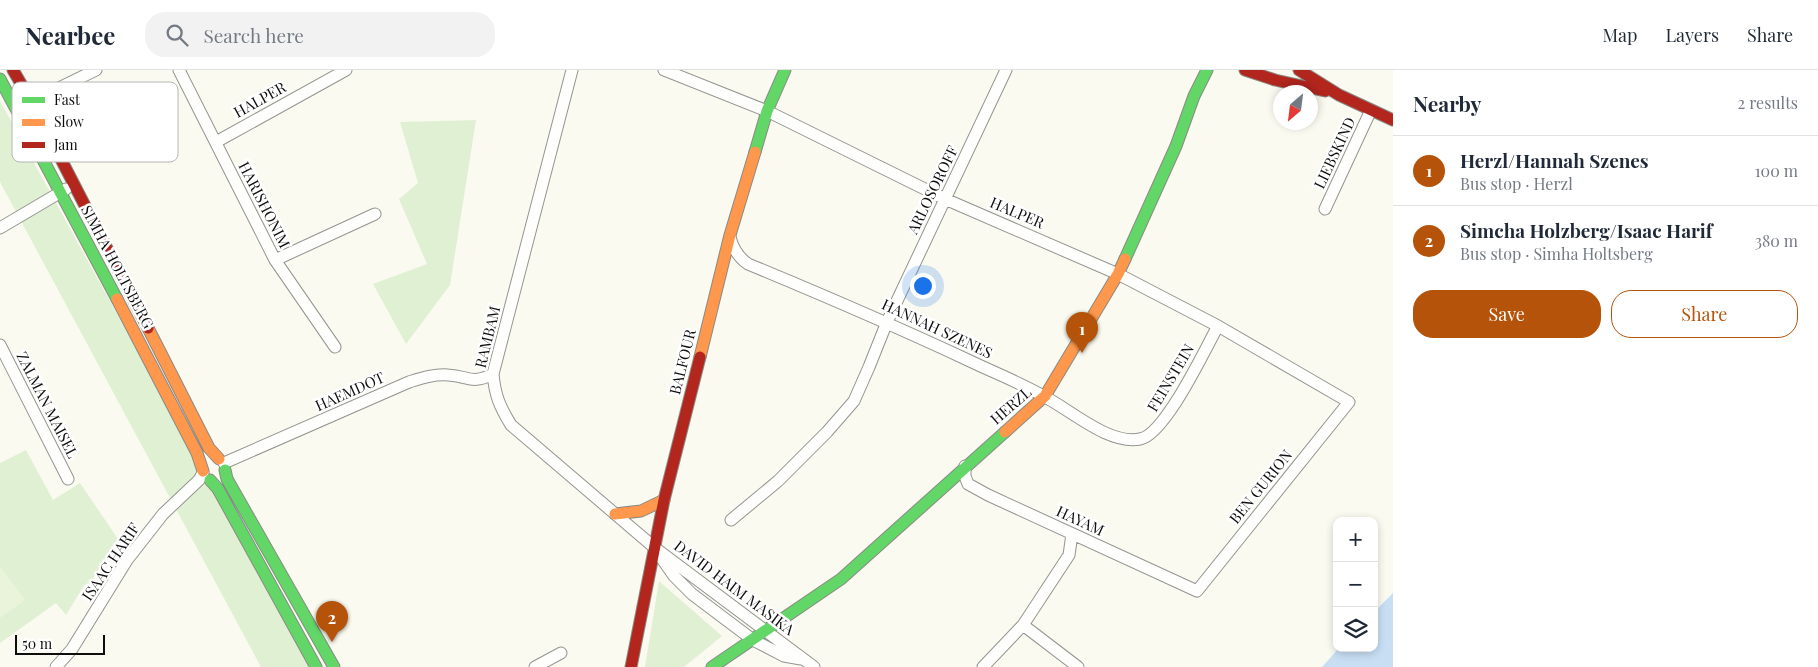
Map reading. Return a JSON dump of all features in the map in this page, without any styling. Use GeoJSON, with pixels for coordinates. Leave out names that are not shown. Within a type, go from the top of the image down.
{"type":"FeatureCollection","features":[{"type":"Feature","properties":{"kind":"street","name":"SIMHA HOLTSBERG"},"geometry":{"type":"LineString","coordinates":[[13,70],[20,82]]}},
{"type":"Feature","properties":{"kind":"street"},"geometry":{"type":"LineString","coordinates":[[71,82],[96,70]]}},
{"type":"Feature","properties":{"kind":"street","name":"HARISHONIM"},"geometry":{"type":"LineString","coordinates":[[179,70],[275,260],[335,347]]}},
{"type":"Feature","properties":{"kind":"street","name":"HALPER"},"geometry":{"type":"LineString","coordinates":[[216,142],[346,70]]}},
{"type":"Feature","properties":{"kind":"street","name":"RAMBAM"},"geometry":{"type":"LineString","coordinates":[[572,70],[493,374],[494,392],[500,408],[511,425],[655,548]]}},
{"type":"Feature","properties":{"kind":"street","name":"HALPER"},"geometry":{"type":"LineString","coordinates":[[664,70],[767,111],[945,198],[1118,274],[1218,326],[1349,402]]}},
{"type":"Feature","properties":{"kind":"street","name":"BALFOUR"},"geometry":{"type":"LineString","coordinates":[[631,667],[664,500],[730,235],[767,111],[785,70]]}},
{"type":"Feature","properties":{"kind":"street","name":"ARLOSOROFF"},"geometry":{"type":"LineString","coordinates":[[731,520],[778,481],[827,432],[854,401],[886,322],[1006,70]]}},
{"type":"Feature","properties":{"kind":"street","name":"HERZL"},"geometry":{"type":"LineString","coordinates":[[712,667],[841,579],[1045,396],[1118,274],[1176,146],[1194,96],[1207,70]]}},
{"type":"Feature","properties":{"kind":"street"},"geometry":{"type":"LineString","coordinates":[[1246,70],[1275,80],[1339,95]]}},
{"type":"Feature","properties":{"kind":"street"},"geometry":{"type":"LineString","coordinates":[[1299,70],[1339,95],[1393,120]]}},
{"type":"Feature","properties":{"kind":"street","name":"SIMHA HOLTSBERG"},"geometry":{"type":"LineString","coordinates":[[0,79],[12,101]]}},
{"type":"Feature","properties":{"kind":"street","name":"LIEBSKIND"},"geometry":{"type":"LineString","coordinates":[[1326,209],[1371,110]]}},
{"type":"Feature","properties":{"kind":"street","name":"SIMHA HOLTSBERG"},"geometry":{"type":"LineString","coordinates":[[45,162],[197,453],[204,476],[218,489],[316,667]]}},
{"type":"Feature","properties":{"kind":"street","name":"SIMHA HOLTSBERG"},"geometry":{"type":"LineString","coordinates":[[62,162],[209,448],[223,464],[228,479],[334,667]]}},
{"type":"Feature","properties":{"kind":"street"},"geometry":{"type":"LineString","coordinates":[[0,228],[74,185]]}},
{"type":"Feature","properties":{"kind":"street"},"geometry":{"type":"LineString","coordinates":[[275,260],[375,214]]}},
{"type":"Feature","properties":{"kind":"street","name":"HANNAH SZENES"},"geometry":{"type":"LineString","coordinates":[[730,235],[736,252],[748,264],[886,322],[1045,396],[1107,434],[1124,439],[1142,439]]}},
{"type":"Feature","properties":{"kind":"street","name":"FEINSTEIN"},"geometry":{"type":"LineString","coordinates":[[1142,439],[1156,430],[1169,415],[1218,326]]}},
{"type":"Feature","properties":{"kind":"street","name":"ZALMAN MAISEL"},"geometry":{"type":"LineString","coordinates":[[0,345],[68,479]]}},
{"type":"Feature","properties":{"kind":"street","name":"HAEMDOT"},"geometry":{"type":"LineString","coordinates":[[223,464],[410,382],[432,376],[449,375],[473,381],[493,374]]}},
{"type":"Feature","properties":{"kind":"street","name":"BEN GURION"},"geometry":{"type":"LineString","coordinates":[[1197,591],[1349,402]]}},
{"type":"Feature","properties":{"kind":"street"},"geometry":{"type":"LineString","coordinates":[[209,459],[223,464],[220,479],[204,476],[204,464],[209,459]]}},
{"type":"Feature","properties":{"kind":"street","name":"HAYAM"},"geometry":{"type":"LineString","coordinates":[[966,466],[965,476],[968,484],[988,495],[1197,591]]}},
{"type":"Feature","properties":{"kind":"street","name":"ISAAC HARIF"},"geometry":{"type":"LineString","coordinates":[[56,667],[72,649],[127,560],[164,514],[204,476]]}},
{"type":"Feature","properties":{"kind":"street"},"geometry":{"type":"LineString","coordinates":[[615,514],[644,511],[664,500]]}},
{"type":"Feature","properties":{"kind":"street"},"geometry":{"type":"LineString","coordinates":[[983,667],[1023,625],[1069,555],[1072,534]]}},
{"type":"Feature","properties":{"kind":"street","name":"DAVID HAIM MASIKA"},"geometry":{"type":"LineString","coordinates":[[655,548],[814,667]]}},
{"type":"Feature","properties":{"kind":"street","name":"DAVID HAIM MASIKA"},"geometry":{"type":"LineString","coordinates":[[655,548],[674,576],[692,594],[753,640],[784,656],[804,660]]}},
{"type":"Feature","properties":{"kind":"street"},"geometry":{"type":"LineString","coordinates":[[1023,625],[1078,667]]}},
{"type":"Feature","properties":{"kind":"street"},"geometry":{"type":"LineString","coordinates":[[535,667],[561,652]]}},
{"type":"Feature","properties":{"kind":"green space"},"geometry":{"type":"Polygon","coordinates":[[[0,101],[12,123],[12,162],[34,162],[311,667],[261,667],[0,182],[0,101]]]}},
{"type":"Feature","properties":{"kind":"green space"},"geometry":{"type":"Polygon","coordinates":[[[476,120],[450,285],[406,344],[373,284],[427,264],[399,199],[418,183],[400,122],[476,120]]]}},
{"type":"Feature","properties":{"kind":"green space"},"geometry":{"type":"Polygon","coordinates":[[[26,450],[53,500],[80,483],[118,539],[88,586],[85,584],[66,615],[56,603],[0,643],[0,463],[26,450]]]}},
{"type":"Feature","properties":{"kind":"green space"},"geometry":{"type":"Polygon","coordinates":[[[0,566],[25,600],[0,618],[0,566]]]}},
{"type":"Feature","properties":{"kind":"green space"},"geometry":{"type":"Polygon","coordinates":[[[659,581],[722,636],[684,667],[645,667],[659,581]]]}},
{"type":"Feature","properties":{"kind":"water"},"geometry":{"type":"Polygon","coordinates":[[[1393,593],[1393,667],[1322,667],[1335,652],[1378,652],[1378,608],[1393,593]]]}},
{"type":"Feature","properties":{"kind":"traffic: fast"},"geometry":{"type":"LineString","coordinates":[[755,152],[767,111],[785,70]]}},
{"type":"Feature","properties":{"kind":"traffic: fast"},"geometry":{"type":"LineString","coordinates":[[1125,259],[1176,146],[1194,96],[1207,70]]}},
{"type":"Feature","properties":{"kind":"traffic: fast"},"geometry":{"type":"LineString","coordinates":[[0,79],[12,102]]}},
{"type":"Feature","properties":{"kind":"traffic: fast"},"geometry":{"type":"LineString","coordinates":[[44,162],[117,299]]}},
{"type":"Feature","properties":{"kind":"traffic: fast"},"geometry":{"type":"LineString","coordinates":[[712,667],[841,579],[1005,432]]}},
{"type":"Feature","properties":{"kind":"traffic: fast"},"geometry":{"type":"LineString","coordinates":[[225,470],[227,479],[334,667]]}},
{"type":"Feature","properties":{"kind":"traffic: fast"},"geometry":{"type":"LineString","coordinates":[[210,480],[218,489],[316,667]]}},
{"type":"Feature","properties":{"kind":"traffic: slow"},"geometry":{"type":"LineString","coordinates":[[700,357],[730,235],[755,152]]}},
{"type":"Feature","properties":{"kind":"traffic: slow"},"geometry":{"type":"LineString","coordinates":[[1005,432],[1045,396],[1118,274],[1125,259]]}},
{"type":"Feature","properties":{"kind":"traffic: slow"},"geometry":{"type":"LineString","coordinates":[[117,299],[197,453],[203,471]]}},
{"type":"Feature","properties":{"kind":"traffic: slow"},"geometry":{"type":"LineString","coordinates":[[148,328],[209,448],[219,459]]}},
{"type":"Feature","properties":{"kind":"traffic: slow"},"geometry":{"type":"LineString","coordinates":[[615,514],[641,511],[664,500]]}},
{"type":"Feature","properties":{"kind":"traffic: jam"},"geometry":{"type":"LineString","coordinates":[[13,70],[20,82]]}},
{"type":"Feature","properties":{"kind":"traffic: jam"},"geometry":{"type":"LineString","coordinates":[[1245,70],[1275,80],[1325,91]]}},
{"type":"Feature","properties":{"kind":"traffic: jam"},"geometry":{"type":"LineString","coordinates":[[1299,70],[1339,95],[1393,120]]}},
{"type":"Feature","properties":{"kind":"traffic: jam"},"geometry":{"type":"LineString","coordinates":[[62,162],[148,328]]}},
{"type":"Feature","properties":{"kind":"traffic: jam"},"geometry":{"type":"LineString","coordinates":[[631,667],[664,500],[700,357]]}},
{"type":"Feature","properties":{"kind":"place","name":"Herzl/Hannah Szenes"},"geometry":{"type":"Point","coordinates":[1082,353]}},
{"type":"Feature","properties":{"kind":"place","name":"Simcha Holzberg/Isaac Harif"},"geometry":{"type":"Point","coordinates":[332,642]}}]}
